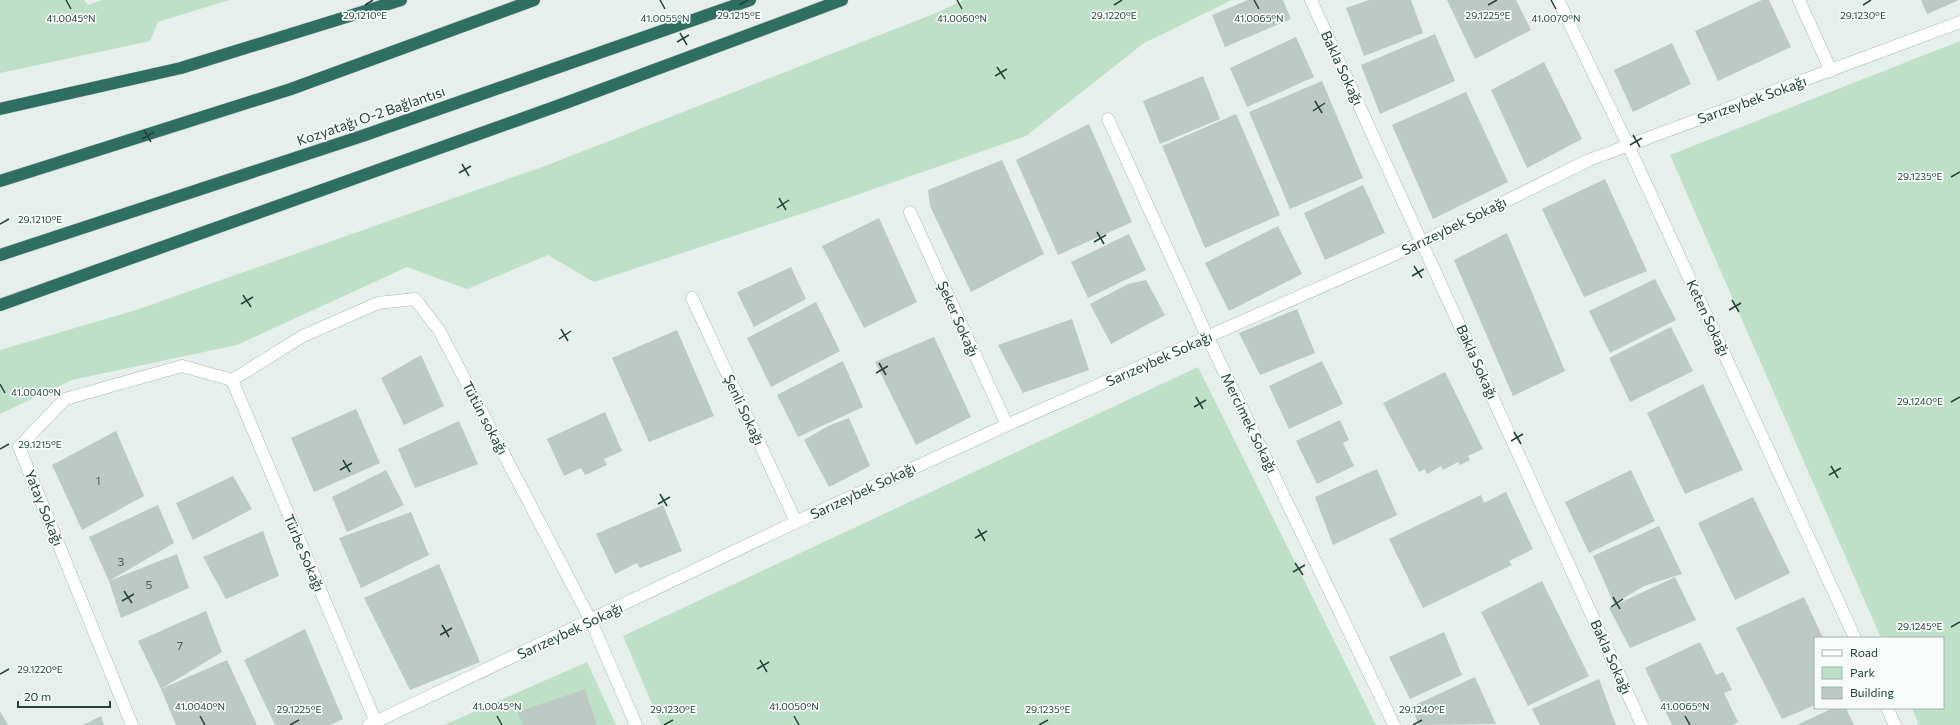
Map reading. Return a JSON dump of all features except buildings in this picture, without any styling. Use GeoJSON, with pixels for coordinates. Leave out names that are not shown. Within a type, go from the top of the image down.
{"type":"FeatureCollection","features":[{"type":"Feature","properties":{"kind":"highway"},"geometry":{"type":"LineString","coordinates":[[0,109],[181,68],[401,0]]}},
{"type":"Feature","properties":{"kind":"highway"},"geometry":{"type":"LineString","coordinates":[[0,181],[291,88],[534,0]]}},
{"type":"Feature","properties":{"kind":"highway","name":"Kozyatağı O-2 Bağlantısı"},"geometry":{"type":"LineString","coordinates":[[0,255],[365,135],[750,0]]}},
{"type":"Feature","properties":{"kind":"highway"},"geometry":{"type":"LineString","coordinates":[[0,306],[560,105],[842,0]]}},
{"type":"Feature","properties":{"kind":"street","name":"Bakla Sokağı"},"geometry":{"type":"LineString","coordinates":[[1311,0],[1423,242],[1642,725]]}},
{"type":"Feature","properties":{"kind":"street","name":"Keten Sokağı"},"geometry":{"type":"LineString","coordinates":[[1558,0],[1628,145],[1855,637]]}},
{"type":"Feature","properties":{"kind":"street"},"geometry":{"type":"LineString","coordinates":[[1798,0],[1831,71]]}},
{"type":"Feature","properties":{"kind":"street","name":"Sarızeybek Sokağı"},"geometry":{"type":"LineString","coordinates":[[374,724],[796,522],[1007,425],[1208,338],[1423,242],[1589,160],[1960,22]]}},
{"type":"Feature","properties":{"kind":"street","name":"Mercimek Sokağı"},"geometry":{"type":"LineString","coordinates":[[1108,119],[1208,338],[1394,725]]}},
{"type":"Feature","properties":{"kind":"street","name":"Şeker Sokağı"},"geometry":{"type":"LineString","coordinates":[[910,212],[1007,425]]}},
{"type":"Feature","properties":{"kind":"street","name":"Şenli Sokağı"},"geometry":{"type":"LineString","coordinates":[[692,298],[796,522]]}},
{"type":"Feature","properties":{"kind":"street","name":"Tütün sokağı"},"geometry":{"type":"LineString","coordinates":[[232,380],[303,336],[378,303],[415,299],[439,330],[591,621],[636,725]]}},
{"type":"Feature","properties":{"kind":"street","name":"Yatay Sokağı"},"geometry":{"type":"LineString","coordinates":[[132,725],[19,447],[65,399],[182,366],[232,380]]}},
{"type":"Feature","properties":{"kind":"street","name":"Türbe Sokağı"},"geometry":{"type":"LineString","coordinates":[[232,380],[374,724]]}},
{"type":"Feature","properties":{"kind":"street"},"geometry":{"type":"LineString","coordinates":[[1887,709],[1895,725]]}},
{"type":"Feature","properties":{"kind":"green space"},"geometry":{"type":"Polygon","coordinates":[[[0,0],[84,0],[88,5],[102,0],[229,0],[158,22],[150,41],[0,73],[0,0]]]}},
{"type":"Feature","properties":{"kind":"green space"},"geometry":{"type":"Polygon","coordinates":[[[964,0],[1232,0],[1144,43],[1026,136],[822,207],[594,282],[548,255],[467,289],[407,267],[237,345],[72,380],[0,414],[0,350],[136,310],[545,166],[936,13],[964,0]]]}},
{"type":"Feature","properties":{"kind":"green space"},"geometry":{"type":"Polygon","coordinates":[[[1960,41],[1960,725],[1919,725],[1912,709],[1944,709],[1944,637],[1881,637],[1670,155],[1960,41]]]}},
{"type":"Feature","properties":{"kind":"green space"},"geometry":{"type":"Polygon","coordinates":[[[1198,367],[1376,725],[661,725],[623,636],[1198,367]]]}},
{"type":"Feature","properties":{"kind":"green space"},"geometry":{"type":"Polygon","coordinates":[[[587,662],[616,725],[444,725],[587,662]]]}}]}
